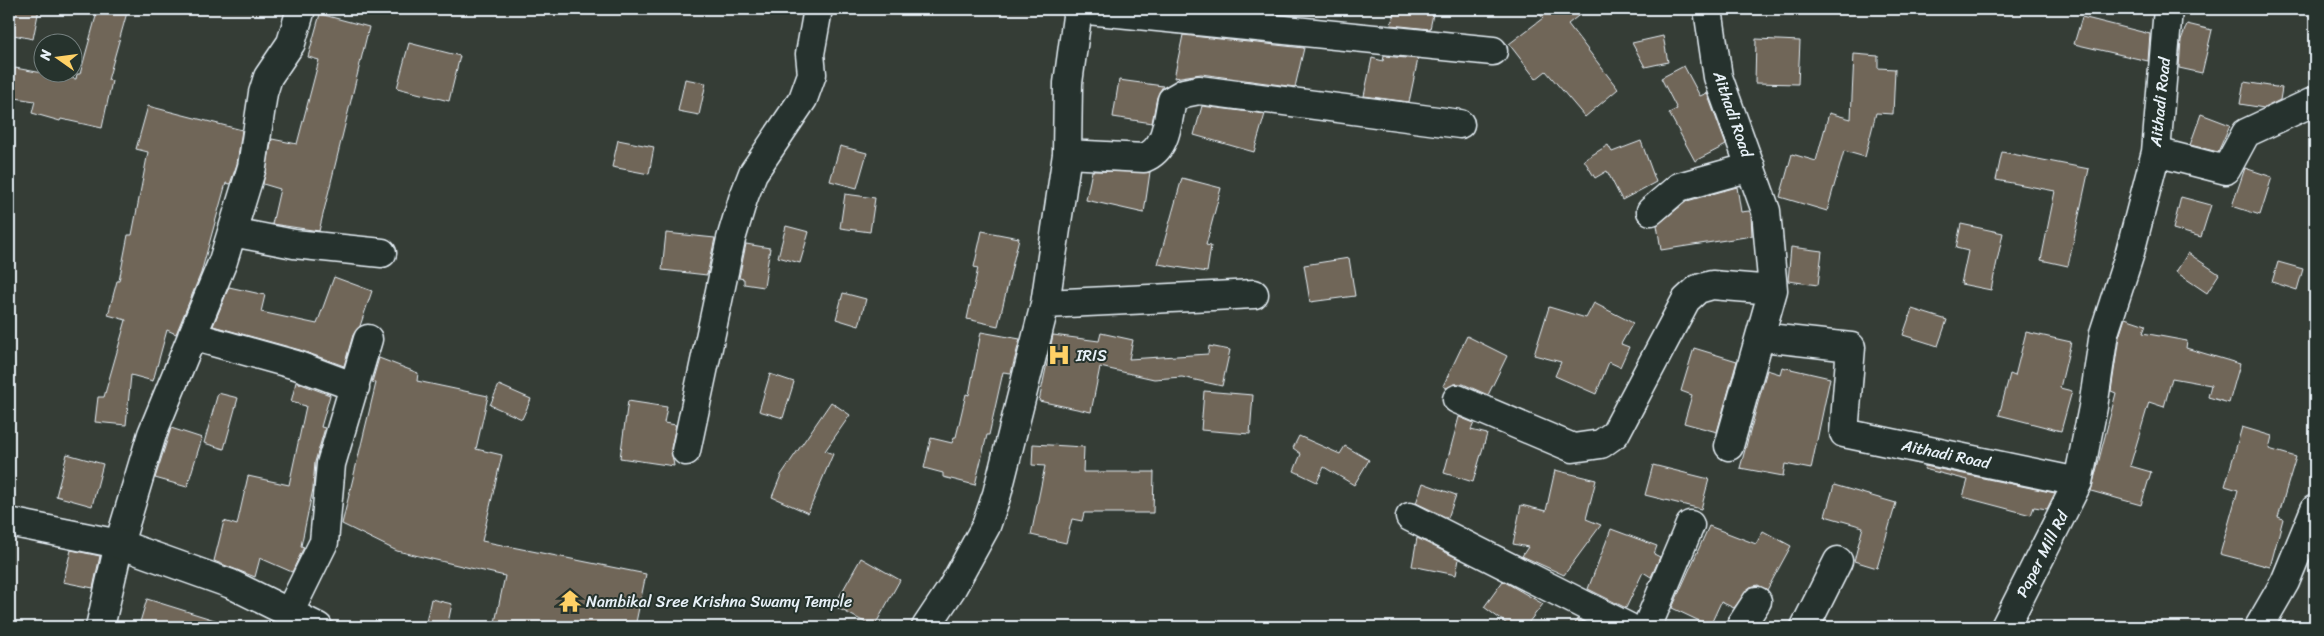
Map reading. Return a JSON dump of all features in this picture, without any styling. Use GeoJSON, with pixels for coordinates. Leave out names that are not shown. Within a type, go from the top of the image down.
{"type":"FeatureCollection","features":[{"type":"Feature","properties":{"kind":"street"},"geometry":{"type":"LineString","coordinates":[[100,627],[119,544],[152,434],[223,261],[252,167],[268,77],[291,43],[301,9]]}},
{"type":"Feature","properties":{"kind":"street"},"geometry":{"type":"LineString","coordinates":[[686,451],[731,239],[742,199],[753,173],[803,99],[812,74],[810,54],[818,9]]}},
{"type":"Feature","properties":{"kind":"street"},"geometry":{"type":"LineString","coordinates":[[926,627],[952,588],[986,526],[997,494],[1045,304],[1067,154],[1068,83],[1078,9],[1493,51]]}},
{"type":"Feature","properties":{"kind":"street","name":"Aithadi Road"},"geometry":{"type":"LineString","coordinates":[[1708,9],[1718,77],[1766,212],[1773,290],[1761,337],[1851,347],[1844,433],[2078,482],[2093,407],[2104,333],[2129,256],[2156,152],[2168,9]]}},
{"type":"Feature","properties":{"kind":"street"},"geometry":{"type":"LineString","coordinates":[[1067,154],[1144,158],[1155,154],[1162,142],[1172,100],[1184,92],[1199,90],[1460,124]]}},
{"type":"Feature","properties":{"kind":"street"},"geometry":{"type":"LineString","coordinates":[[2156,152],[2226,170],[2246,133],[2315,101]]}},
{"type":"Feature","properties":{"kind":"street"},"geometry":{"type":"LineString","coordinates":[[1651,211],[1679,187],[1751,167]]}},
{"type":"Feature","properties":{"kind":"street"},"geometry":{"type":"LineString","coordinates":[[232,232],[294,244],[382,253]]}},
{"type":"Feature","properties":{"kind":"street"},"geometry":{"type":"LineString","coordinates":[[1457,399],[1573,448],[1601,444],[1615,434],[1686,300],[1698,289],[1712,285],[1773,290]]}},
{"type":"Feature","properties":{"kind":"street"},"geometry":{"type":"LineString","coordinates":[[1045,304],[1254,294]]}},
{"type":"Feature","properties":{"kind":"street"},"geometry":{"type":"LineString","coordinates":[[192,336],[296,365],[355,387]]}},
{"type":"Feature","properties":{"kind":"street"},"geometry":{"type":"LineString","coordinates":[[1729,446],[1761,337]]}},
{"type":"Feature","properties":{"kind":"street"},"geometry":{"type":"LineString","coordinates":[[289,613],[324,542],[331,464],[368,338]]}},
{"type":"Feature","properties":{"kind":"street","name":"Paper Mill Rd"},"geometry":{"type":"LineString","coordinates":[[2005,627],[2078,482]]}},
{"type":"Feature","properties":{"kind":"street"},"geometry":{"type":"LineString","coordinates":[[2259,627],[2285,582],[2315,509]]}},
{"type":"Feature","properties":{"kind":"street"},"geometry":{"type":"LineString","coordinates":[[1410,517],[1628,627]]}},
{"type":"Feature","properties":{"kind":"street"},"geometry":{"type":"LineString","coordinates":[[9,522],[119,544],[231,584],[318,627]]}},
{"type":"Feature","properties":{"kind":"street"},"geometry":{"type":"LineString","coordinates":[[1647,627],[1690,525]]}},
{"type":"Feature","properties":{"kind":"street"},"geometry":{"type":"LineString","coordinates":[[1805,627],[1838,561]]}},
{"type":"Feature","properties":{"kind":"street"},"geometry":{"type":"LineString","coordinates":[[1740,627],[1756,601]]}},
{"type":"Feature","properties":{"kind":"building"},"geometry":{"type":"Polygon","coordinates":[[[9,9],[39,9],[34,32],[32,32],[32,39],[9,34],[9,9]]]}},
{"type":"Feature","properties":{"kind":"building"},"geometry":{"type":"Polygon","coordinates":[[[98,9],[128,9],[108,80],[112,81],[102,128],[61,119],[60,121],[32,113],[35,101],[9,97],[15,68],[32,71],[32,82],[82,82],[82,67],[98,9]]]}},
{"type":"Feature","properties":{"kind":"building"},"geometry":{"type":"Polygon","coordinates":[[[1395,9],[1434,9],[1430,29],[1391,25],[1395,9]]]}},
{"type":"Feature","properties":{"kind":"building"},"geometry":{"type":"Polygon","coordinates":[[[1535,9],[1587,9],[1568,24],[1618,89],[1585,117],[1546,71],[1536,79],[1509,44],[1543,18],[1535,9]]]}},
{"type":"Feature","properties":{"kind":"building"},"geometry":{"type":"Polygon","coordinates":[[[320,14],[369,27],[319,231],[272,224],[280,189],[263,184],[272,139],[297,144],[319,60],[308,57],[320,14]]]}},
{"type":"Feature","properties":{"kind":"building"},"geometry":{"type":"Polygon","coordinates":[[[2082,17],[2150,34],[2148,61],[2074,44],[2082,17]]]}},
{"type":"Feature","properties":{"kind":"building"},"geometry":{"type":"Polygon","coordinates":[[[2187,24],[2212,30],[2202,73],[2179,68],[2181,40],[2187,24]]]}},
{"type":"Feature","properties":{"kind":"building"},"geometry":{"type":"Polygon","coordinates":[[[1183,35],[1304,48],[1295,87],[1201,74],[1174,78],[1183,35]]]}},
{"type":"Feature","properties":{"kind":"building"},"geometry":{"type":"Polygon","coordinates":[[[1663,36],[1668,62],[1645,67],[1632,43],[1663,36]]]}},
{"type":"Feature","properties":{"kind":"building"},"geometry":{"type":"Polygon","coordinates":[[[1756,39],[1800,41],[1798,84],[1755,83],[1756,39]]]}},
{"type":"Feature","properties":{"kind":"building"},"geometry":{"type":"Polygon","coordinates":[[[409,43],[460,56],[449,101],[397,88],[409,43]]]}},
{"type":"Feature","properties":{"kind":"building"},"geometry":{"type":"Polygon","coordinates":[[[1854,54],[1878,56],[1878,68],[1895,69],[1893,114],[1876,113],[1865,157],[1844,151],[1827,211],[1780,197],[1792,154],[1816,161],[1829,113],[1851,119],[1854,54]]]}},
{"type":"Feature","properties":{"kind":"building"},"geometry":{"type":"Polygon","coordinates":[[[1384,56],[1418,59],[1409,102],[1364,96],[1372,58],[1383,61],[1384,56]]]}},
{"type":"Feature","properties":{"kind":"building"},"geometry":{"type":"Polygon","coordinates":[[[1684,66],[1700,96],[1707,93],[1726,145],[1695,161],[1669,113],[1677,109],[1661,78],[1684,66]]]}},
{"type":"Feature","properties":{"kind":"building"},"geometry":{"type":"Polygon","coordinates":[[[685,79],[706,83],[699,115],[678,111],[685,79]]]}},
{"type":"Feature","properties":{"kind":"building"},"geometry":{"type":"Polygon","coordinates":[[[1119,80],[1163,86],[1157,97],[1152,123],[1113,117],[1119,80]]]}},
{"type":"Feature","properties":{"kind":"building"},"geometry":{"type":"Polygon","coordinates":[[[2244,82],[2282,88],[2280,100],[2264,108],[2240,104],[2244,82]]]}},
{"type":"Feature","properties":{"kind":"building"},"geometry":{"type":"Polygon","coordinates":[[[148,106],[242,130],[237,164],[230,184],[226,183],[201,273],[176,334],[167,330],[153,381],[131,375],[126,425],[95,422],[98,397],[104,397],[126,320],[108,315],[117,281],[119,281],[128,235],[132,235],[148,152],[136,149],[148,106]]]}},
{"type":"Feature","properties":{"kind":"building"},"geometry":{"type":"Polygon","coordinates":[[[1202,106],[1265,114],[1254,152],[1194,135],[1202,106]]]}},
{"type":"Feature","properties":{"kind":"building"},"geometry":{"type":"Polygon","coordinates":[[[2201,114],[2230,125],[2218,152],[2190,145],[2201,114]]]}},
{"type":"Feature","properties":{"kind":"building"},"geometry":{"type":"Polygon","coordinates":[[[618,140],[654,147],[649,174],[612,167],[618,140]]]}},
{"type":"Feature","properties":{"kind":"building"},"geometry":{"type":"Polygon","coordinates":[[[1641,141],[1656,182],[1622,200],[1607,171],[1595,178],[1584,160],[1608,145],[1612,152],[1641,141]]]}},
{"type":"Feature","properties":{"kind":"building"},"geometry":{"type":"Polygon","coordinates":[[[840,146],[867,153],[857,188],[830,181],[840,146]]]}},
{"type":"Feature","properties":{"kind":"building"},"geometry":{"type":"Polygon","coordinates":[[[2002,152],[2089,169],[2068,266],[2041,260],[2055,191],[1996,180],[2002,152]]]}},
{"type":"Feature","properties":{"kind":"building"},"geometry":{"type":"Polygon","coordinates":[[[2245,168],[2272,177],[2260,215],[2232,206],[2245,168]]]}},
{"type":"Feature","properties":{"kind":"building"},"geometry":{"type":"Polygon","coordinates":[[[1092,171],[1150,172],[1144,213],[1086,200],[1092,171]]]}},
{"type":"Feature","properties":{"kind":"building"},"geometry":{"type":"Polygon","coordinates":[[[1182,178],[1221,188],[1206,245],[1211,246],[1207,272],[1158,264],[1182,178]]]}},
{"type":"Feature","properties":{"kind":"building"},"geometry":{"type":"Polygon","coordinates":[[[1737,187],[1741,212],[1749,211],[1751,214],[1752,236],[1661,250],[1657,225],[1687,201],[1737,187]]]}},
{"type":"Feature","properties":{"kind":"building"},"geometry":{"type":"Polygon","coordinates":[[[845,194],[875,198],[870,232],[840,228],[845,194]]]}},
{"type":"Feature","properties":{"kind":"building"},"geometry":{"type":"Polygon","coordinates":[[[2181,197],[2211,205],[2201,237],[2173,229],[2181,197]]]}},
{"type":"Feature","properties":{"kind":"building"},"geometry":{"type":"Polygon","coordinates":[[[1961,224],[2003,233],[1991,290],[1961,284],[1968,251],[1956,248],[1961,224]]]}},
{"type":"Feature","properties":{"kind":"building"},"geometry":{"type":"Polygon","coordinates":[[[786,226],[809,232],[800,263],[778,257],[786,226]]]}},
{"type":"Feature","properties":{"kind":"building"},"geometry":{"type":"Polygon","coordinates":[[[982,231],[1019,238],[998,326],[967,319],[978,268],[974,267],[982,231]]]}},
{"type":"Feature","properties":{"kind":"building"},"geometry":{"type":"Polygon","coordinates":[[[666,233],[715,238],[707,275],[662,270],[666,233]]]}},
{"type":"Feature","properties":{"kind":"building"},"geometry":{"type":"Polygon","coordinates":[[[746,244],[770,248],[764,287],[744,284],[744,279],[739,278],[746,244]]]}},
{"type":"Feature","properties":{"kind":"building"},"geometry":{"type":"Polygon","coordinates":[[[1791,247],[1822,251],[1818,285],[1788,281],[1791,247]]]}},
{"type":"Feature","properties":{"kind":"building"},"geometry":{"type":"Polygon","coordinates":[[[2188,253],[2219,274],[2207,293],[2176,272],[2188,253]]]}},
{"type":"Feature","properties":{"kind":"building"},"geometry":{"type":"Polygon","coordinates":[[[1349,258],[1355,296],[1310,302],[1304,265],[1349,258]]]}},
{"type":"Feature","properties":{"kind":"building"},"geometry":{"type":"Polygon","coordinates":[[[2278,262],[2303,269],[2297,290],[2272,282],[2278,262]]]}},
{"type":"Feature","properties":{"kind":"building"},"geometry":{"type":"Polygon","coordinates":[[[334,277],[372,291],[360,326],[353,335],[344,366],[300,350],[213,326],[229,287],[265,295],[261,312],[317,324],[334,277]]]}},
{"type":"Feature","properties":{"kind":"building"},"geometry":{"type":"Polygon","coordinates":[[[843,293],[866,299],[859,326],[836,319],[843,293]]]}},
{"type":"Feature","properties":{"kind":"building"},"geometry":{"type":"Polygon","coordinates":[[[1594,303],[1633,323],[1621,344],[1629,347],[1620,367],[1609,362],[1596,394],[1555,376],[1561,362],[1534,355],[1549,307],[1586,318],[1594,303]]]}},
{"type":"Feature","properties":{"kind":"building"},"geometry":{"type":"Polygon","coordinates":[[[1912,309],[1947,320],[1938,346],[1903,335],[1912,309]]]}},
{"type":"Feature","properties":{"kind":"building"},"geometry":{"type":"Polygon","coordinates":[[[2125,318],[2146,325],[2143,333],[2187,341],[2186,348],[2240,364],[2229,403],[2208,397],[2211,385],[2172,378],[2164,407],[2149,402],[2130,466],[2151,472],[2141,505],[2091,491],[2116,393],[2111,391],[2119,337],[2125,318]]]}},
{"type":"Feature","properties":{"kind":"building"},"geometry":{"type":"Polygon","coordinates":[[[981,332],[1020,339],[1011,373],[1003,372],[989,435],[987,435],[975,485],[943,477],[943,473],[924,468],[931,438],[952,443],[954,437],[956,437],[966,394],[969,395],[981,332]]]}},
{"type":"Feature","properties":{"kind":"building"},"geometry":{"type":"Polygon","coordinates":[[[2026,332],[2071,342],[2060,388],[2072,391],[2061,431],[1999,415],[2010,374],[2015,376],[2026,332]]]}},
{"type":"Feature","properties":{"kind":"building"},"geometry":{"type":"Polygon","coordinates":[[[1101,333],[1133,340],[1129,359],[1208,354],[1209,346],[1230,350],[1222,386],[1182,377],[1154,379],[1100,367],[1091,412],[1039,401],[1053,335],[1099,341],[1101,333]]]}},
{"type":"Feature","properties":{"kind":"building"},"geometry":{"type":"Polygon","coordinates":[[[1467,336],[1507,356],[1488,395],[1463,384],[1455,384],[1447,388],[1443,386],[1467,336]]]}},
{"type":"Feature","properties":{"kind":"building"},"geometry":{"type":"Polygon","coordinates":[[[1694,348],[1737,361],[1717,432],[1684,423],[1692,395],[1681,391],[1694,348]]]}},
{"type":"Feature","properties":{"kind":"building"},"geometry":{"type":"Polygon","coordinates":[[[379,358],[418,373],[417,381],[488,396],[476,449],[502,455],[482,541],[646,574],[635,627],[494,627],[505,576],[397,551],[342,524],[376,383],[372,382],[379,358]]]}},
{"type":"Feature","properties":{"kind":"building"},"geometry":{"type":"Polygon","coordinates":[[[1782,367],[1830,378],[1811,469],[1785,464],[1783,476],[1740,468],[1767,370],[1780,374],[1782,367]]]}},
{"type":"Feature","properties":{"kind":"building"},"geometry":{"type":"Polygon","coordinates":[[[770,374],[794,382],[783,418],[759,411],[770,374]]]}},
{"type":"Feature","properties":{"kind":"building"},"geometry":{"type":"Polygon","coordinates":[[[296,382],[330,395],[321,427],[325,428],[315,462],[313,489],[301,546],[304,547],[292,572],[260,558],[255,577],[214,561],[224,521],[237,525],[248,476],[289,485],[306,406],[291,402],[296,382]]]}},
{"type":"Feature","properties":{"kind":"building"},"geometry":{"type":"Polygon","coordinates":[[[499,385],[531,399],[522,419],[490,405],[499,385]]]}},
{"type":"Feature","properties":{"kind":"building"},"geometry":{"type":"Polygon","coordinates":[[[1204,391],[1253,395],[1250,434],[1201,430],[1204,391]]]}},
{"type":"Feature","properties":{"kind":"building"},"geometry":{"type":"Polygon","coordinates":[[[218,393],[238,398],[224,449],[204,443],[218,393]]]}},
{"type":"Feature","properties":{"kind":"building"},"geometry":{"type":"Polygon","coordinates":[[[628,401],[667,407],[664,423],[676,425],[671,448],[674,466],[620,458],[628,401]]]}},
{"type":"Feature","properties":{"kind":"building"},"geometry":{"type":"Polygon","coordinates":[[[831,402],[850,415],[825,451],[833,454],[808,513],[772,497],[781,475],[831,402]]]}},
{"type":"Feature","properties":{"kind":"building"},"geometry":{"type":"Polygon","coordinates":[[[1459,417],[1474,423],[1471,430],[1487,434],[1473,482],[1444,473],[1459,417]]]}},
{"type":"Feature","properties":{"kind":"building"},"geometry":{"type":"Polygon","coordinates":[[[2242,427],[2272,436],[2269,449],[2296,457],[2278,517],[2283,519],[2270,567],[2220,554],[2238,490],[2225,486],[2242,427]]]}},
{"type":"Feature","properties":{"kind":"building"},"geometry":{"type":"Polygon","coordinates":[[[171,428],[202,438],[187,487],[155,478],[171,428]]]}},
{"type":"Feature","properties":{"kind":"building"},"geometry":{"type":"Polygon","coordinates":[[[1299,436],[1340,454],[1345,446],[1369,460],[1354,485],[1324,467],[1317,482],[1294,471],[1301,454],[1293,448],[1299,436]]]}},
{"type":"Feature","properties":{"kind":"building"},"geometry":{"type":"Polygon","coordinates":[[[1033,444],[1084,447],[1083,472],[1154,472],[1153,513],[1084,513],[1082,521],[1072,519],[1066,543],[1031,535],[1045,466],[1032,465],[1033,444]]]}},
{"type":"Feature","properties":{"kind":"building"},"geometry":{"type":"Polygon","coordinates":[[[67,454],[103,464],[92,506],[56,496],[67,454]]]}},
{"type":"Feature","properties":{"kind":"building"},"geometry":{"type":"Polygon","coordinates":[[[1653,465],[1709,479],[1701,509],[1645,495],[1653,465]]]}},
{"type":"Feature","properties":{"kind":"building"},"geometry":{"type":"Polygon","coordinates":[[[1925,466],[2055,493],[2047,509],[2034,507],[2031,515],[1963,497],[1968,480],[1924,469],[1925,466]]]}},
{"type":"Feature","properties":{"kind":"building"},"geometry":{"type":"Polygon","coordinates":[[[1555,470],[1596,480],[1586,519],[1601,525],[1564,575],[1522,556],[1528,547],[1513,544],[1521,505],[1546,511],[1555,470]]]}},
{"type":"Feature","properties":{"kind":"building"},"geometry":{"type":"Polygon","coordinates":[[[1423,483],[1456,495],[1448,518],[1416,503],[1423,483]]]}},
{"type":"Feature","properties":{"kind":"building"},"geometry":{"type":"Polygon","coordinates":[[[1834,485],[1896,503],[1877,568],[1854,561],[1863,527],[1825,516],[1834,485]]]}},
{"type":"Feature","properties":{"kind":"building"},"geometry":{"type":"Polygon","coordinates":[[[1709,526],[1756,544],[1763,531],[1791,546],[1767,590],[1758,585],[1750,587],[1734,608],[1721,602],[1710,626],[1672,608],[1709,526]]]}},
{"type":"Feature","properties":{"kind":"building"},"geometry":{"type":"Polygon","coordinates":[[[1611,529],[1657,546],[1654,554],[1660,557],[1651,577],[1643,572],[1626,608],[1588,589],[1611,529]]]}},
{"type":"Feature","properties":{"kind":"building"},"geometry":{"type":"Polygon","coordinates":[[[1417,538],[1459,559],[1456,575],[1412,566],[1417,538]]]}},
{"type":"Feature","properties":{"kind":"building"},"geometry":{"type":"Polygon","coordinates":[[[71,550],[100,556],[93,588],[63,582],[71,550]]]}},
{"type":"Feature","properties":{"kind":"building"},"geometry":{"type":"Polygon","coordinates":[[[861,558],[900,580],[874,627],[834,606],[861,558]]]}},
{"type":"Feature","properties":{"kind":"building"},"geometry":{"type":"Polygon","coordinates":[[[1503,581],[1543,604],[1525,627],[1511,627],[1484,607],[1503,581]]]}},
{"type":"Feature","properties":{"kind":"building"},"geometry":{"type":"Polygon","coordinates":[[[147,599],[221,622],[221,627],[156,627],[140,622],[147,599]]]}},
{"type":"Feature","properties":{"kind":"building"},"geometry":{"type":"Polygon","coordinates":[[[431,599],[452,604],[447,627],[425,627],[431,599]]]}},
{"type":"Feature","properties":{"kind":"building"},"geometry":{"type":"Polygon","coordinates":[[[1577,619],[1594,627],[1574,627],[1577,619]]]}},
{"type":"Feature","properties":{"kind":"place","name":"IRIS"},"geometry":{"type":"Point","coordinates":[1059,355]}},
{"type":"Feature","properties":{"kind":"place","name":"Nambikal Sree Krishna Swamy Temple"},"geometry":{"type":"Point","coordinates":[570,601]}}]}
